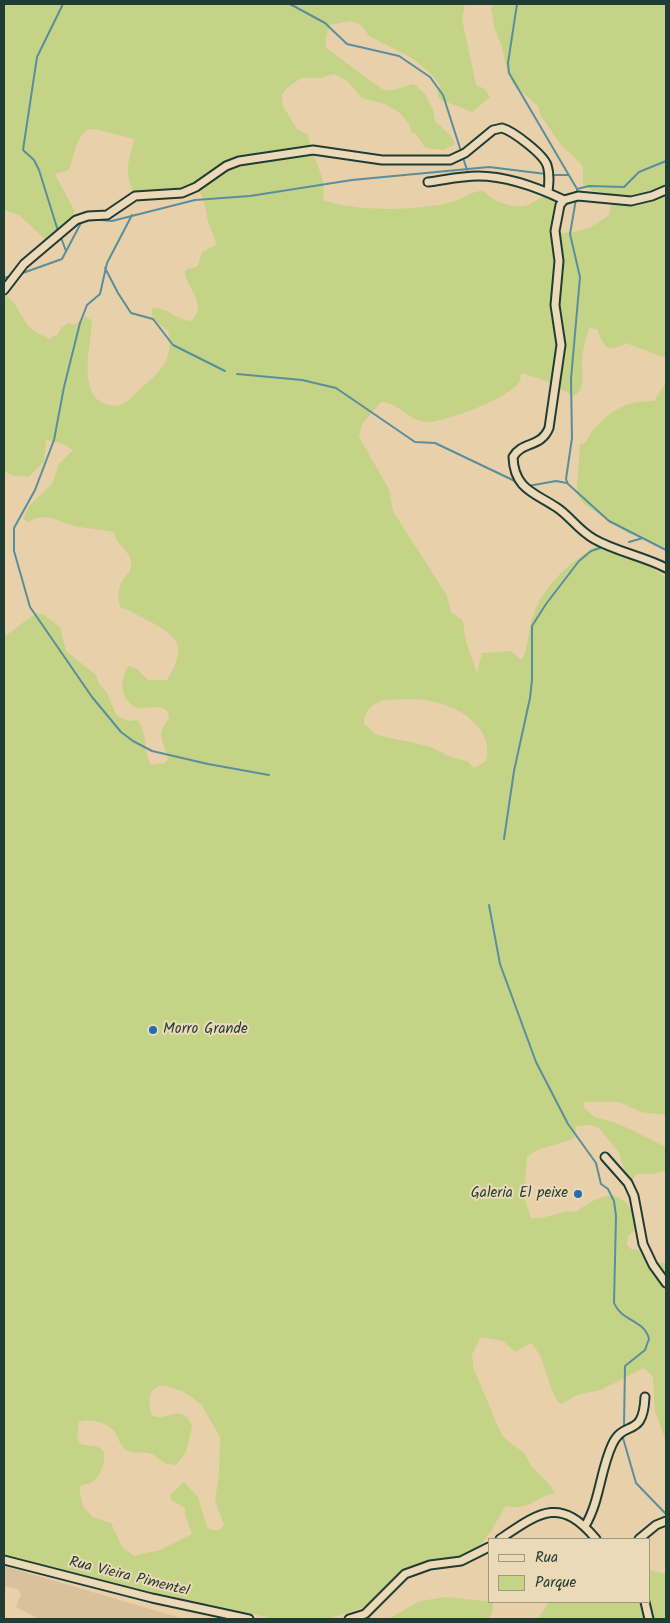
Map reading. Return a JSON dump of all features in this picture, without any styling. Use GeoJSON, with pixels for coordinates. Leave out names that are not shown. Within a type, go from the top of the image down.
{"type":"FeatureCollection","features":[{"type":"Feature","properties":{"kind":"street"},"geometry":{"type":"LineString","coordinates":[[4,290],[24,264],[76,220],[88,216],[107,216],[135,196],[182,193],[204,183],[233,163],[270,155],[313,150],[382,160],[450,160],[465,153],[493,130],[502,128],[515,134],[545,161],[549,179],[548,192]]}},
{"type":"Feature","properties":{"kind":"street"},"geometry":{"type":"LineString","coordinates":[[428,182],[480,176],[509,181],[548,192],[564,200]]}},
{"type":"Feature","properties":{"kind":"street"},"geometry":{"type":"LineString","coordinates":[[666,190],[636,200],[578,196],[564,200],[560,206],[555,231],[559,261],[555,305],[561,345],[549,428],[542,439],[516,452],[514,463],[519,478],[532,494],[559,509],[570,521],[594,539],[666,568]]}},
{"type":"Feature","properties":{"kind":"street"},"geometry":{"type":"LineString","coordinates":[[605,1158],[628,1184],[634,1196],[643,1244],[653,1265],[666,1283]]}},
{"type":"Feature","properties":{"kind":"street"},"geometry":{"type":"LineString","coordinates":[[585,1526],[596,1502],[612,1445],[621,1433],[640,1421],[644,1413],[645,1397]]}},
{"type":"Feature","properties":{"kind":"street"},"geometry":{"type":"LineString","coordinates":[[502,1538],[538,1516],[548,1513],[565,1513],[576,1518],[595,1538]]}},
{"type":"Feature","properties":{"kind":"street"},"geometry":{"type":"LineString","coordinates":[[640,1538],[656,1525],[666,1521]]}},
{"type":"Feature","properties":{"kind":"street"},"geometry":{"type":"LineString","coordinates":[[349,1619],[365,1614],[405,1574],[430,1565],[461,1561],[488,1548]]}},
{"type":"Feature","properties":{"kind":"street","name":"Rua Vieira Pimentel"},"geometry":{"type":"LineString","coordinates":[[4,1560],[152,1598],[249,1619]]}},
{"type":"Feature","properties":{"kind":"street"},"geometry":{"type":"LineString","coordinates":[[645,1603],[649,1619]]}},
{"type":"Feature","properties":{"kind":"shaded area"},"geometry":{"type":"Polygon","coordinates":[[[4,1566],[181,1618],[39,1619],[16,1607],[21,1595],[19,1590],[7,1586],[4,1590],[4,1566]]]}},
{"type":"Feature","properties":{"kind":"green space"},"geometry":{"type":"Polygon","coordinates":[[[4,4],[465,4],[462,19],[476,85],[485,89],[490,97],[472,112],[439,99],[437,94],[440,86],[432,75],[412,58],[369,36],[362,26],[351,21],[330,25],[326,37],[326,48],[382,89],[394,90],[414,84],[425,94],[433,109],[435,121],[451,136],[455,144],[444,150],[425,148],[416,134],[412,133],[409,124],[400,113],[385,104],[362,98],[346,80],[334,74],[321,78],[301,78],[287,88],[282,95],[283,106],[297,129],[308,135],[323,182],[323,200],[352,207],[405,208],[452,202],[476,192],[484,191],[487,195],[504,204],[523,206],[546,195],[555,198],[558,209],[556,227],[562,233],[569,233],[593,226],[609,215],[612,200],[607,193],[593,191],[583,184],[583,167],[581,164],[561,145],[541,116],[538,106],[513,84],[507,71],[502,47],[494,27],[491,7],[494,4],[666,4],[666,358],[626,343],[610,348],[601,340],[597,329],[590,328],[583,350],[582,386],[573,396],[544,380],[521,373],[520,381],[504,394],[462,414],[435,421],[420,421],[393,405],[381,402],[362,424],[359,437],[389,489],[393,511],[447,596],[451,612],[463,621],[465,638],[477,673],[482,653],[511,651],[522,660],[527,646],[531,622],[542,596],[569,566],[602,542],[631,552],[666,577],[666,1115],[641,1112],[619,1102],[585,1102],[583,1104],[585,1109],[595,1117],[619,1124],[666,1147],[666,1170],[654,1174],[637,1174],[632,1180],[627,1179],[619,1153],[599,1128],[591,1125],[576,1126],[575,1137],[538,1150],[527,1157],[524,1198],[531,1218],[570,1211],[576,1212],[596,1199],[606,1196],[614,1196],[621,1199],[634,1214],[639,1227],[628,1236],[627,1245],[631,1249],[649,1250],[654,1259],[654,1264],[666,1262],[666,1442],[655,1411],[653,1377],[644,1368],[601,1390],[577,1395],[562,1404],[559,1403],[555,1396],[540,1357],[531,1343],[515,1352],[503,1341],[481,1337],[472,1355],[473,1367],[503,1437],[524,1453],[532,1467],[555,1493],[521,1507],[507,1506],[504,1508],[492,1530],[473,1554],[430,1562],[401,1572],[365,1607],[330,1618],[276,1619],[138,1589],[4,1555],[4,637],[36,613],[44,615],[60,627],[66,651],[96,675],[99,684],[106,691],[117,716],[129,721],[137,720],[141,726],[151,765],[165,763],[168,759],[161,734],[169,719],[168,713],[166,710],[158,707],[140,708],[133,706],[125,697],[122,684],[123,678],[129,666],[136,668],[148,680],[167,680],[177,660],[178,651],[174,638],[168,632],[120,607],[119,590],[131,568],[131,563],[128,554],[117,540],[114,532],[74,526],[46,517],[29,522],[23,519],[29,506],[52,484],[59,464],[73,450],[61,443],[46,440],[44,462],[28,477],[11,475],[4,471],[4,295],[14,303],[28,326],[49,339],[58,334],[61,328],[69,323],[75,325],[85,316],[92,321],[88,369],[92,392],[99,400],[109,405],[120,405],[130,399],[160,370],[168,353],[170,343],[168,331],[156,322],[153,317],[152,308],[163,309],[191,321],[198,308],[185,270],[198,266],[202,252],[216,245],[208,221],[204,200],[197,189],[138,194],[133,192],[128,170],[134,139],[95,129],[86,130],[82,135],[77,144],[69,170],[55,174],[74,210],[74,216],[51,237],[45,239],[19,215],[4,210],[4,4]],[[413,699],[384,700],[369,709],[364,719],[364,724],[377,735],[428,746],[453,758],[467,761],[474,768],[486,761],[487,749],[480,729],[473,721],[453,708],[430,701],[413,699]],[[163,1385],[151,1392],[150,1405],[152,1415],[162,1417],[178,1413],[188,1418],[192,1426],[186,1452],[176,1465],[164,1462],[149,1453],[125,1450],[115,1432],[103,1423],[88,1420],[79,1422],[77,1438],[80,1444],[100,1448],[104,1454],[102,1469],[97,1478],[79,1487],[83,1507],[93,1517],[111,1523],[122,1547],[134,1556],[160,1550],[192,1534],[185,1515],[185,1508],[171,1500],[171,1494],[184,1482],[198,1497],[207,1527],[212,1530],[220,1530],[224,1525],[215,1501],[219,1474],[220,1437],[201,1404],[182,1391],[163,1385]]]}},
{"type":"Feature","properties":{"kind":"green space"},"geometry":{"type":"Polygon","coordinates":[[[666,383],[666,548],[638,535],[629,534],[584,504],[579,497],[577,488],[580,444],[585,443],[592,431],[613,412],[627,405],[654,401],[666,383]]]}},
{"type":"Feature","properties":{"kind":"green space"},"geometry":{"type":"Polygon","coordinates":[[[650,1570],[666,1574],[666,1619],[538,1619],[548,1603],[650,1603],[650,1570]]]}},
{"type":"Feature","properties":{"kind":"green space"},"geometry":{"type":"Polygon","coordinates":[[[447,1597],[488,1601],[493,1603],[493,1609],[489,1619],[388,1619],[420,1601],[447,1597]]]}},
{"type":"Feature","properties":{"kind":"waterway"},"geometry":{"type":"LineString","coordinates":[[58,231],[39,170],[34,160],[23,150],[37,57],[63,4]]}},
{"type":"Feature","properties":{"kind":"waterway"},"geometry":{"type":"LineString","coordinates":[[290,4],[325,23],[347,44],[399,56],[430,77],[443,95],[467,170]]}},
{"type":"Feature","properties":{"kind":"waterway"},"geometry":{"type":"LineString","coordinates":[[517,4],[508,63],[509,73],[577,189],[577,194]]}},
{"type":"Feature","properties":{"kind":"waterway"},"geometry":{"type":"LineString","coordinates":[[577,189],[589,186],[624,187],[639,172],[666,161]]}},
{"type":"Feature","properties":{"kind":"waterway"},"geometry":{"type":"LineString","coordinates":[[91,219],[112,221],[195,200],[250,196],[352,180],[489,167],[546,174]]}},
{"type":"Feature","properties":{"kind":"waterway"},"geometry":{"type":"LineString","coordinates":[[551,175],[569,175]]}},
{"type":"Feature","properties":{"kind":"waterway"},"geometry":{"type":"LineString","coordinates":[[576,199],[570,234],[580,277],[571,379],[572,438],[566,479],[568,484],[609,521],[666,550]]}},
{"type":"Feature","properties":{"kind":"waterway"},"geometry":{"type":"LineString","coordinates":[[132,215],[107,263],[100,294],[87,305],[80,323],[64,387],[54,440],[35,490],[14,528],[14,551],[30,607],[92,697],[121,732],[152,751],[269,775]]}},
{"type":"Feature","properties":{"kind":"waterway"},"geometry":{"type":"LineString","coordinates":[[20,274],[62,259],[82,221]]}},
{"type":"Feature","properties":{"kind":"waterway"},"geometry":{"type":"LineString","coordinates":[[60,235],[66,251]]}},
{"type":"Feature","properties":{"kind":"waterway"},"geometry":{"type":"LineString","coordinates":[[105,268],[131,313],[153,319],[173,345],[225,371]]}},
{"type":"Feature","properties":{"kind":"waterway"},"geometry":{"type":"LineString","coordinates":[[4,278],[11,276]]}},
{"type":"Feature","properties":{"kind":"waterway"},"geometry":{"type":"LineString","coordinates":[[237,374],[302,380],[336,388],[415,442],[435,443],[519,483]]}},
{"type":"Feature","properties":{"kind":"waterway"},"geometry":{"type":"LineString","coordinates":[[528,486],[556,481],[567,483]]}},
{"type":"Feature","properties":{"kind":"waterway"},"geometry":{"type":"LineString","coordinates":[[629,542],[643,538]]}},
{"type":"Feature","properties":{"kind":"waterway"},"geometry":{"type":"LineString","coordinates":[[504,839],[514,771],[530,698],[532,626],[546,604],[579,561],[591,551],[600,548]]}},
{"type":"Feature","properties":{"kind":"waterway"},"geometry":{"type":"LineString","coordinates":[[489,905],[500,964],[536,1062],[568,1124],[596,1163],[601,1184],[608,1189],[614,1201],[616,1216],[614,1303],[622,1314],[643,1328],[649,1339],[645,1350],[625,1366],[624,1425]]}},
{"type":"Feature","properties":{"kind":"waterway"},"geometry":{"type":"LineString","coordinates":[[623,1438],[636,1483],[666,1514]]}},
{"type":"Feature","properties":{"kind":"place","name":"Morro Grande"},"geometry":{"type":"Point","coordinates":[153,1030]}},
{"type":"Feature","properties":{"kind":"place","name":"Galeria El peixe"},"geometry":{"type":"Point","coordinates":[578,1194]}}]}
